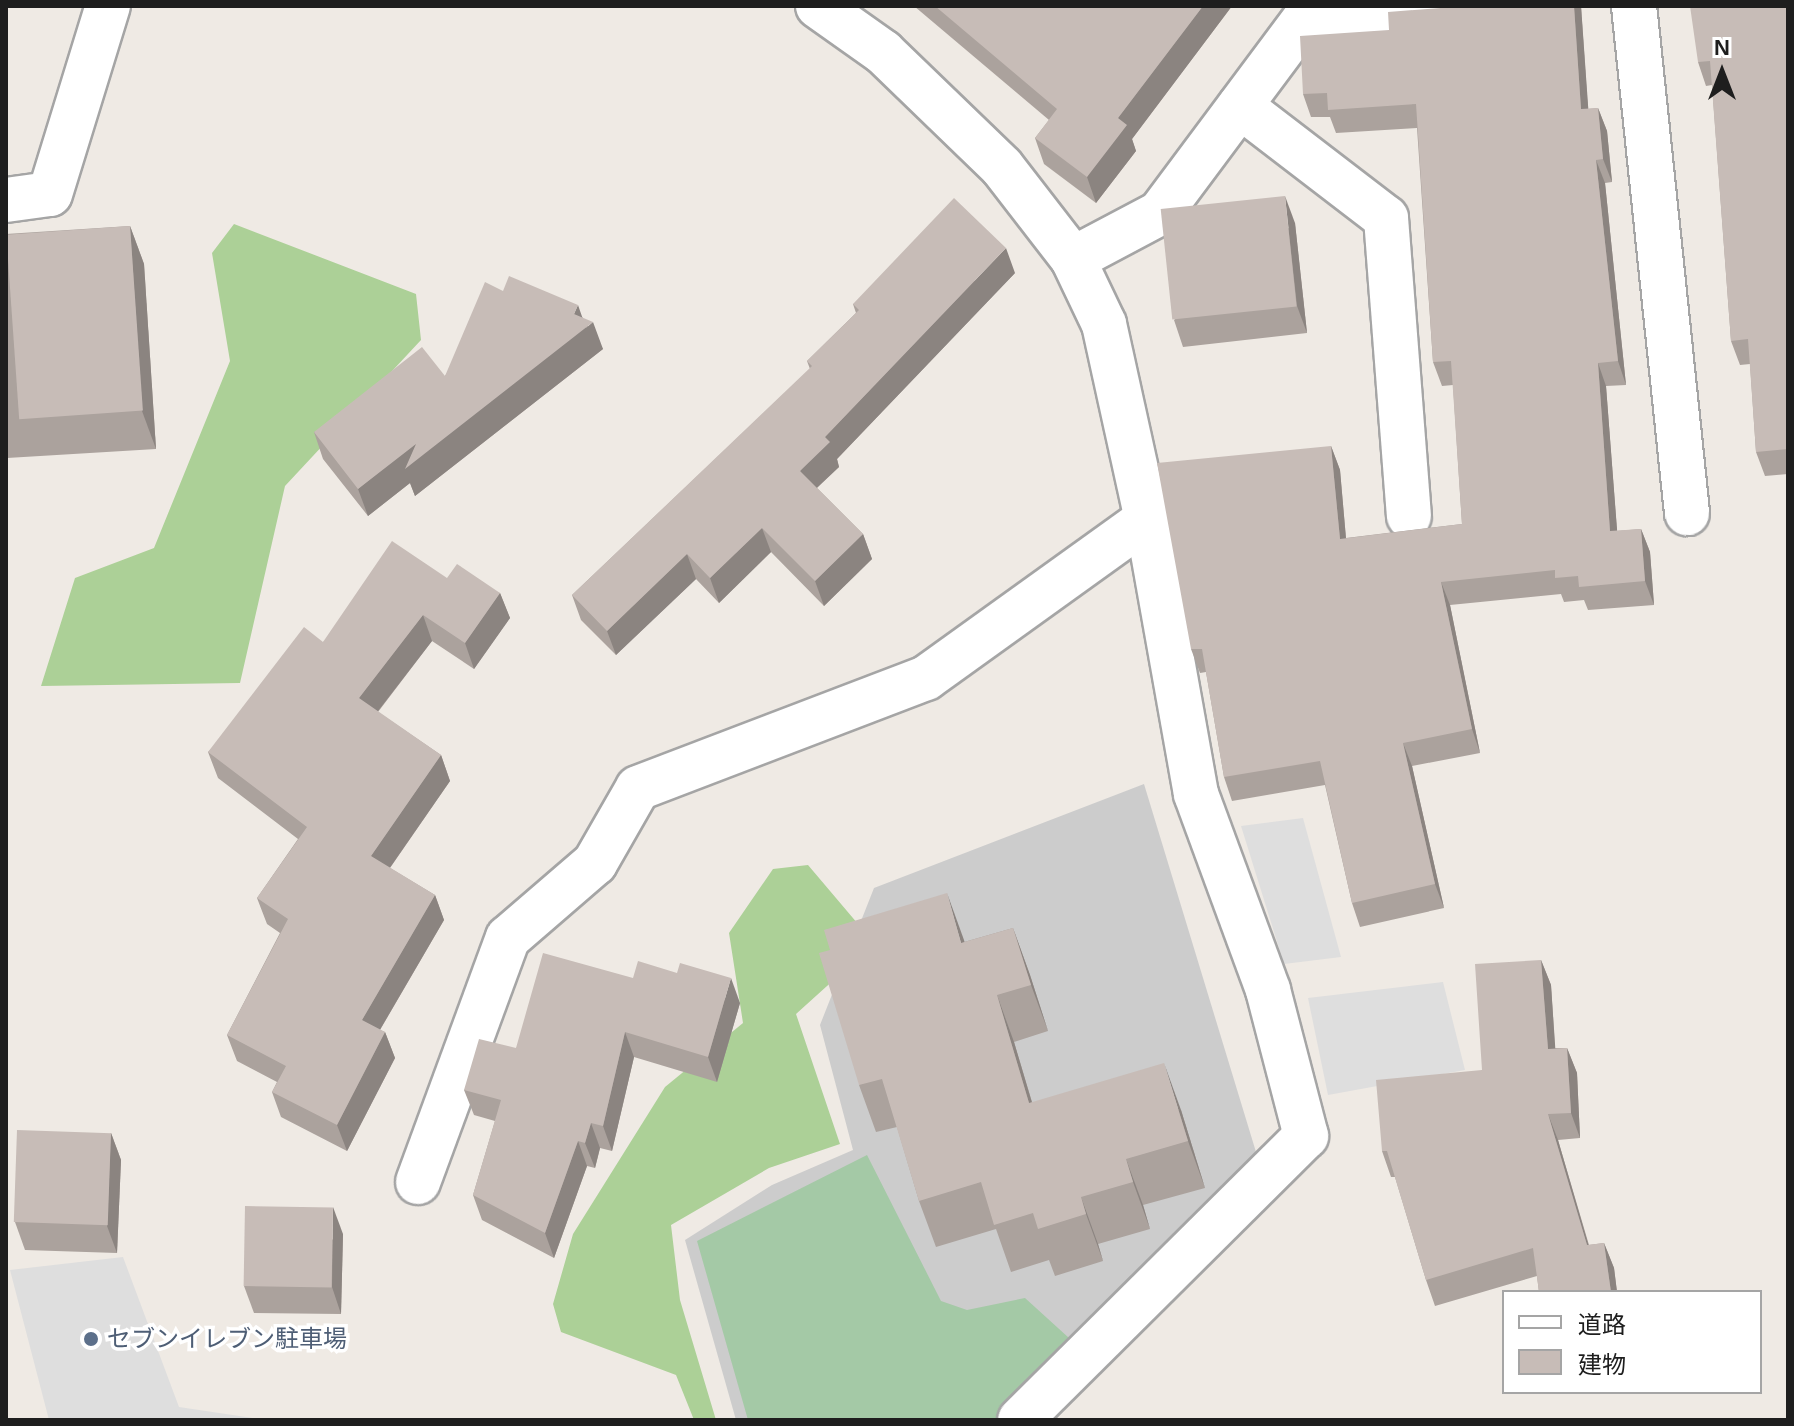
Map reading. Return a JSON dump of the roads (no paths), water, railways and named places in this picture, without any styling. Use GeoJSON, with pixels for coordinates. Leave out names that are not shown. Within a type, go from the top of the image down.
{"type":"FeatureCollection","features":[{"type":"Feature","properties":{"kind":"street"},"geometry":{"type":"LineString","coordinates":[[6,200],[50,194],[108,6]]}},
{"type":"Feature","properties":{"kind":"street"},"geometry":{"type":"LineString","coordinates":[[818,6],[883,52],[1002,167],[1073,259],[1104,324],[1147,519],[1196,794],[1268,990],[1306,1136],[1020,1420]]}},
{"type":"Feature","properties":{"kind":"street"},"geometry":{"type":"LineString","coordinates":[[1073,259],[1160,213],[1306,17],[1460,6]]}},
{"type":"Feature","properties":{"kind":"street"},"geometry":{"type":"LineString","coordinates":[[1634,6],[1687,513]]}},
{"type":"Feature","properties":{"kind":"street"},"geometry":{"type":"LineString","coordinates":[[1240,106],[1386,218],[1409,516]]}},
{"type":"Feature","properties":{"kind":"street"},"geometry":{"type":"LineString","coordinates":[[418,1182],[508,938],[595,863],[638,788],[926,678],[1147,519]]}},
{"type":"Feature","properties":{"kind":"place","name":"セブンイレブン駐車場"},"geometry":{"type":"Point","coordinates":[91,1339]}}]}
